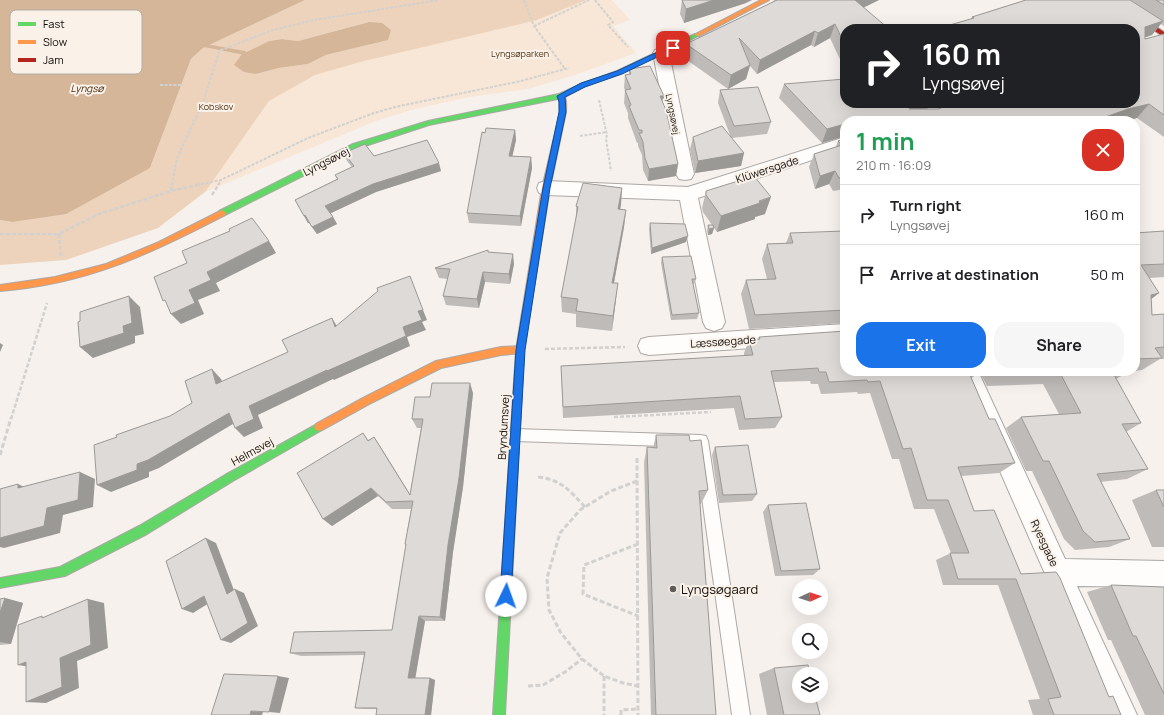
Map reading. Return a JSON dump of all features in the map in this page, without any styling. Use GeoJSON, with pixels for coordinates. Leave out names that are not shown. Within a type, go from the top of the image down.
{"type":"FeatureCollection","features":[{"type":"Feature","properties":{"kind":"street","name":"Lyngsøvej"},"geometry":{"type":"LineString","coordinates":[[0,288],[19,287],[53,281],[101,269],[143,253],[356,146],[428,123],[561,96],[642,62],[766,0]]}},
{"type":"Feature","properties":{"kind":"street"},"geometry":{"type":"LineString","coordinates":[[1111,0],[1164,37]]}},
{"type":"Feature","properties":{"kind":"street"},"geometry":{"type":"LineString","coordinates":[[1147,44],[1164,37]]}},
{"type":"Feature","properties":{"kind":"street","name":"Lyngsøvej"},"geometry":{"type":"LineString","coordinates":[[661,53],[684,174]]}},
{"type":"Feature","properties":{"kind":"street","name":"Bryndumsvej"},"geometry":{"type":"LineString","coordinates":[[499,715],[520,350],[546,188],[563,112],[563,102],[561,96]]}},
{"type":"Feature","properties":{"kind":"street","name":"Klüwersgade"},"geometry":{"type":"LineString","coordinates":[[546,188],[688,194],[840,145]]}},
{"type":"Feature","properties":{"kind":"street"},"geometry":{"type":"LineString","coordinates":[[688,194],[714,322]]}},
{"type":"Feature","properties":{"kind":"street","name":"Læssøegade"},"geometry":{"type":"LineString","coordinates":[[649,346],[840,333]]}},
{"type":"Feature","properties":{"kind":"street","name":"Helmsvej"},"geometry":{"type":"LineString","coordinates":[[0,583],[61,572],[143,530],[236,474],[366,401],[439,364],[501,351],[520,350]]}},
{"type":"Feature","properties":{"kind":"street","name":"Ryesgade"},"geometry":{"type":"LineString","coordinates":[[969,376],[1122,715]]}},
{"type":"Feature","properties":{"kind":"street"},"geometry":{"type":"LineString","coordinates":[[1058,572],[1164,574]]}},
{"type":"Feature","properties":{"kind":"lane"},"geometry":{"type":"LineString","coordinates":[[515,435],[702,441],[741,715]]}},
{"type":"Feature","properties":{"kind":"path"},"geometry":{"type":"LineString","coordinates":[[171,191],[177,158],[202,103],[219,52],[273,30],[314,20],[439,0]]}},
{"type":"Feature","properties":{"kind":"path"},"geometry":{"type":"LineString","coordinates":[[524,0],[534,26],[565,69]]}},
{"type":"Feature","properties":{"kind":"path"},"geometry":{"type":"LineString","coordinates":[[534,26],[589,0]]}},
{"type":"Feature","properties":{"kind":"path"},"geometry":{"type":"LineString","coordinates":[[595,0],[613,22],[608,25],[642,62]]}},
{"type":"Feature","properties":{"kind":"path"},"geometry":{"type":"LineString","coordinates":[[0,234],[59,234],[99,214],[171,191],[221,180],[308,138],[374,113],[395,107],[521,81],[581,65],[594,70],[602,78]]}},
{"type":"Feature","properties":{"kind":"path"},"geometry":{"type":"LineString","coordinates":[[160,85],[183,85]]}},
{"type":"Feature","properties":{"kind":"path"},"geometry":{"type":"LineString","coordinates":[[599,98],[607,132],[606,139],[614,191]]}},
{"type":"Feature","properties":{"kind":"path"},"geometry":{"type":"LineString","coordinates":[[557,139],[607,132]]}},
{"type":"Feature","properties":{"kind":"path"},"geometry":{"type":"LineString","coordinates":[[0,455],[53,281]]}},
{"type":"Feature","properties":{"kind":"path"},"geometry":{"type":"LineString","coordinates":[[520,350],[649,346]]}},
{"type":"Feature","properties":{"kind":"path"},"geometry":{"type":"LineString","coordinates":[[637,439],[638,715]]}},
{"type":"Feature","properties":{"kind":"path"},"geometry":{"type":"LineString","coordinates":[[513,475],[552,479],[571,493],[585,507]]}},
{"type":"Feature","properties":{"kind":"path"},"geometry":{"type":"LineString","coordinates":[[637,480],[611,491],[580,510],[560,533],[547,578],[549,610],[561,633],[582,659],[604,676],[623,683],[638,686]]}},
{"type":"Feature","properties":{"kind":"path"},"geometry":{"type":"LineString","coordinates":[[638,544],[584,565],[583,594],[638,616]]}},
{"type":"Feature","properties":{"kind":"path"},"geometry":{"type":"LineString","coordinates":[[500,688],[543,685],[565,672],[582,659]]}},
{"type":"Feature","properties":{"kind":"path"},"geometry":{"type":"LineString","coordinates":[[604,676],[604,715]]}},
{"type":"Feature","properties":{"kind":"path"},"geometry":{"type":"LineString","coordinates":[[621,715],[621,710],[638,709]]}},
{"type":"Feature","properties":{"kind":"green space","name":"Kobskov"},"geometry":{"type":"Polygon","coordinates":[[[305,0],[586,0],[537,20],[360,62],[315,75],[269,101],[205,192],[158,228],[66,260],[0,265],[0,220],[12,222],[150,168],[191,59],[203,48],[305,0]],[[369,22],[298,41],[282,39],[269,41],[242,54],[256,74],[279,68],[308,64],[326,55],[371,44],[369,22]]]}},
{"type":"Feature","properties":{"kind":"green space","name":"Lyngsøparken"},"geometry":{"type":"Polygon","coordinates":[[[576,0],[612,0],[630,20],[613,26],[636,53],[575,75],[528,89],[470,97],[415,109],[376,121],[205,192],[200,191],[267,97],[311,73],[576,0]]]}},
{"type":"Feature","properties":{"kind":"water","name":"Lyngsø"},"geometry":{"type":"Polygon","coordinates":[[[0,0],[305,0],[203,48],[191,59],[150,168],[66,214],[12,222],[0,220],[0,0]]]}},
{"type":"Feature","properties":{"kind":"water"},"geometry":{"type":"Polygon","coordinates":[[[369,22],[382,23],[391,30],[388,40],[326,55],[308,64],[279,68],[256,74],[244,72],[234,65],[242,54],[269,41],[282,39],[298,41],[369,22]]]}},
{"type":"Feature","properties":{"kind":"building"},"geometry":{"type":"Polygon","coordinates":[[[682,0],[714,0],[686,9],[682,0]]]}},
{"type":"Feature","properties":{"kind":"building"},"geometry":{"type":"Polygon","coordinates":[[[777,0],[855,0],[883,24],[840,24],[840,34],[835,24],[818,33],[815,31],[760,60],[739,38],[750,65],[731,75],[686,44],[777,0]]]}},
{"type":"Feature","properties":{"kind":"building"},"geometry":{"type":"Polygon","coordinates":[[[1026,0],[1130,0],[1163,21],[1145,27],[1145,39],[1164,34],[1164,115],[1149,104],[1140,106],[1140,24],[953,24],[974,18],[972,17],[1026,0]]]}},
{"type":"Feature","properties":{"kind":"building"},"geometry":{"type":"Polygon","coordinates":[[[1156,0],[1164,0],[1164,5],[1156,0]]]}},
{"type":"Feature","properties":{"kind":"building"},"geometry":{"type":"Polygon","coordinates":[[[650,66],[664,96],[660,96],[666,110],[678,164],[649,169],[645,158],[643,142],[639,133],[642,133],[642,130],[639,130],[629,106],[631,105],[625,90],[631,89],[625,75],[631,74],[629,69],[650,66]]]}},
{"type":"Feature","properties":{"kind":"building"},"geometry":{"type":"Polygon","coordinates":[[[840,79],[840,108],[1132,108],[1108,116],[840,116],[840,125],[827,129],[784,84],[840,79]]]}},
{"type":"Feature","properties":{"kind":"building"},"geometry":{"type":"Polygon","coordinates":[[[758,87],[771,122],[734,126],[720,90],[758,87]]]}},
{"type":"Feature","properties":{"kind":"building"},"geometry":{"type":"Polygon","coordinates":[[[722,126],[744,153],[698,161],[693,137],[722,126]]]}},
{"type":"Feature","properties":{"kind":"building"},"geometry":{"type":"Polygon","coordinates":[[[486,128],[515,130],[509,156],[531,157],[520,216],[467,213],[482,132],[485,133],[486,128]]]}},
{"type":"Feature","properties":{"kind":"building"},"geometry":{"type":"Polygon","coordinates":[[[427,140],[439,163],[373,184],[325,206],[333,217],[312,227],[295,200],[338,179],[335,175],[354,166],[344,153],[365,144],[374,156],[427,140]]]}},
{"type":"Feature","properties":{"kind":"building"},"geometry":{"type":"Polygon","coordinates":[[[840,146],[840,178],[835,171],[820,176],[814,154],[840,146]]]}},
{"type":"Feature","properties":{"kind":"building"},"geometry":{"type":"Polygon","coordinates":[[[754,176],[771,197],[759,201],[760,203],[721,216],[706,195],[706,191],[754,176]]]}},
{"type":"Feature","properties":{"kind":"building"},"geometry":{"type":"Polygon","coordinates":[[[583,183],[622,188],[618,209],[626,210],[612,283],[618,283],[613,316],[576,311],[578,299],[561,297],[578,207],[576,206],[583,183]]]}},
{"type":"Feature","properties":{"kind":"building"},"geometry":{"type":"Polygon","coordinates":[[[252,218],[269,241],[207,272],[211,280],[189,290],[195,303],[171,314],[165,300],[163,301],[154,277],[187,263],[182,251],[230,231],[229,229],[252,218]]]}},
{"type":"Feature","properties":{"kind":"building"},"geometry":{"type":"Polygon","coordinates":[[[650,223],[685,224],[688,236],[652,248],[650,223]]]}},
{"type":"Feature","properties":{"kind":"building"},"geometry":{"type":"Polygon","coordinates":[[[708,225],[713,225],[714,228],[709,229],[708,225]]]}},
{"type":"Feature","properties":{"kind":"building"},"geometry":{"type":"Polygon","coordinates":[[[840,231],[840,310],[755,315],[746,280],[776,279],[767,244],[793,243],[790,233],[840,231]]]}},
{"type":"Feature","properties":{"kind":"building"},"geometry":{"type":"Polygon","coordinates":[[[1164,231],[1164,264],[1141,265],[1159,293],[1151,295],[1152,315],[1164,314],[1164,347],[1155,348],[1162,358],[1140,359],[1140,233],[1164,231]]]}},
{"type":"Feature","properties":{"kind":"building"},"geometry":{"type":"Polygon","coordinates":[[[488,250],[488,252],[513,254],[509,274],[483,272],[477,299],[443,296],[450,269],[435,268],[488,250]]]}},
{"type":"Feature","properties":{"kind":"building"},"geometry":{"type":"Polygon","coordinates":[[[691,256],[696,279],[692,279],[699,313],[672,315],[662,257],[691,256]]]}},
{"type":"Feature","properties":{"kind":"building"},"geometry":{"type":"Polygon","coordinates":[[[410,276],[423,310],[418,311],[422,320],[403,327],[406,336],[249,406],[254,419],[235,428],[229,413],[148,460],[137,464],[137,470],[97,485],[94,445],[117,437],[116,435],[170,416],[192,403],[185,381],[212,369],[216,384],[288,352],[282,340],[332,318],[335,327],[378,291],[377,288],[410,276]]]}},
{"type":"Feature","properties":{"kind":"building"},"geometry":{"type":"Polygon","coordinates":[[[129,296],[132,323],[123,326],[124,333],[80,347],[78,322],[80,321],[80,312],[129,296]]]}},
{"type":"Feature","properties":{"kind":"building"},"geometry":{"type":"Polygon","coordinates":[[[840,331],[840,376],[970,376],[989,419],[995,419],[1015,463],[958,467],[974,511],[994,510],[1021,574],[1056,572],[1060,578],[1109,697],[1113,696],[1121,715],[1054,715],[1048,699],[1061,697],[1016,579],[958,579],[950,553],[969,553],[948,500],[927,500],[911,448],[903,449],[880,381],[868,382],[867,380],[829,382],[826,372],[819,372],[818,368],[771,371],[782,417],[745,419],[740,396],[563,407],[561,366],[753,355],[749,340],[760,339],[759,337],[840,331]]]}},
{"type":"Feature","properties":{"kind":"building"},"geometry":{"type":"Polygon","coordinates":[[[1062,376],[1115,376],[1141,423],[1122,424],[1148,469],[1097,474],[1130,539],[1095,542],[1083,531],[1049,461],[1043,461],[1021,417],[1081,413],[1062,376]]]}},
{"type":"Feature","properties":{"kind":"building"},"geometry":{"type":"Polygon","coordinates":[[[432,383],[470,383],[459,478],[448,545],[440,617],[419,616],[408,678],[430,678],[425,715],[376,715],[377,708],[355,708],[365,652],[290,653],[294,632],[392,630],[413,501],[386,502],[371,488],[323,519],[297,473],[363,433],[368,441],[374,437],[410,495],[423,419],[412,419],[415,397],[430,397],[432,383]]]}},
{"type":"Feature","properties":{"kind":"building","name":"Lyngsøgaard"},"geometry":{"type":"Polygon","coordinates":[[[656,435],[689,435],[690,441],[701,440],[708,490],[699,491],[716,715],[656,715],[647,447],[657,448],[656,435]]]}},
{"type":"Feature","properties":{"kind":"building"},"geometry":{"type":"Polygon","coordinates":[[[748,445],[757,494],[723,495],[715,447],[748,445]]]}},
{"type":"Feature","properties":{"kind":"building"},"geometry":{"type":"Polygon","coordinates":[[[80,472],[78,500],[47,508],[44,526],[0,538],[0,489],[18,484],[18,488],[80,472]]]}},
{"type":"Feature","properties":{"kind":"building"},"geometry":{"type":"Polygon","coordinates":[[[1156,490],[1164,490],[1164,507],[1156,490]]]}},
{"type":"Feature","properties":{"kind":"building"},"geometry":{"type":"Polygon","coordinates":[[[806,503],[820,569],[781,571],[768,505],[806,503]]]}},
{"type":"Feature","properties":{"kind":"building"},"geometry":{"type":"Polygon","coordinates":[[[206,538],[227,594],[235,589],[248,623],[221,640],[204,596],[182,609],[166,561],[206,538]]]}},
{"type":"Feature","properties":{"kind":"building"},"geometry":{"type":"Polygon","coordinates":[[[1111,585],[1164,587],[1164,694],[1136,636],[1133,636],[1111,585]]]}},
{"type":"Feature","properties":{"kind":"building"},"geometry":{"type":"Polygon","coordinates":[[[5,598],[0,613],[0,599],[5,598]]]}},
{"type":"Feature","properties":{"kind":"building"},"geometry":{"type":"Polygon","coordinates":[[[88,599],[91,645],[60,658],[62,687],[26,702],[26,662],[18,665],[18,625],[42,616],[42,618],[88,599]]]}},
{"type":"Feature","properties":{"kind":"building"},"geometry":{"type":"Polygon","coordinates":[[[808,665],[808,667],[792,667],[792,703],[817,703],[820,715],[784,715],[774,668],[808,665]]]}},
{"type":"Feature","properties":{"kind":"building"},"geometry":{"type":"Polygon","coordinates":[[[224,674],[278,676],[269,712],[251,711],[250,715],[211,715],[224,674]]]}},
{"type":"Feature","properties":{"kind":"waterway"},"geometry":{"type":"LineString","coordinates":[[206,46],[245,53]]}},
{"type":"Feature","properties":{"kind":"traffic: fast"},"geometry":{"type":"LineString","coordinates":[[222,213],[356,146],[428,123],[561,96],[583,85],[619,72],[697,35]]}},
{"type":"Feature","properties":{"kind":"traffic: fast"},"geometry":{"type":"LineString","coordinates":[[499,715],[520,350],[525,319]]}},
{"type":"Feature","properties":{"kind":"traffic: fast"},"geometry":{"type":"LineString","coordinates":[[0,583],[61,572],[143,530],[229,478],[319,427]]}},
{"type":"Feature","properties":{"kind":"traffic: slow"},"geometry":{"type":"LineString","coordinates":[[697,35],[766,0]]}},
{"type":"Feature","properties":{"kind":"traffic: slow"},"geometry":{"type":"LineString","coordinates":[[525,319],[546,188],[563,112],[563,101],[561,96]]}},
{"type":"Feature","properties":{"kind":"traffic: slow"},"geometry":{"type":"LineString","coordinates":[[0,288],[55,281],[91,272],[152,249],[222,213]]}},
{"type":"Feature","properties":{"kind":"traffic: slow"},"geometry":{"type":"LineString","coordinates":[[319,427],[439,364],[501,351],[520,350]]}},
{"type":"Feature","properties":{"kind":"traffic: jam"},"geometry":{"type":"LineString","coordinates":[[1111,0],[1164,35]]}},
{"type":"Feature","properties":{"kind":"place","name":"Lyngsøgaard"},"geometry":{"type":"Point","coordinates":[673,589]}},
{"type":"Feature","properties":{"kind":"route"},"geometry":{"type":"LineString","coordinates":[[506,596],[520,350],[546,188],[563,112],[563,102],[561,96],[583,85],[619,72],[673,48]]}}]}
